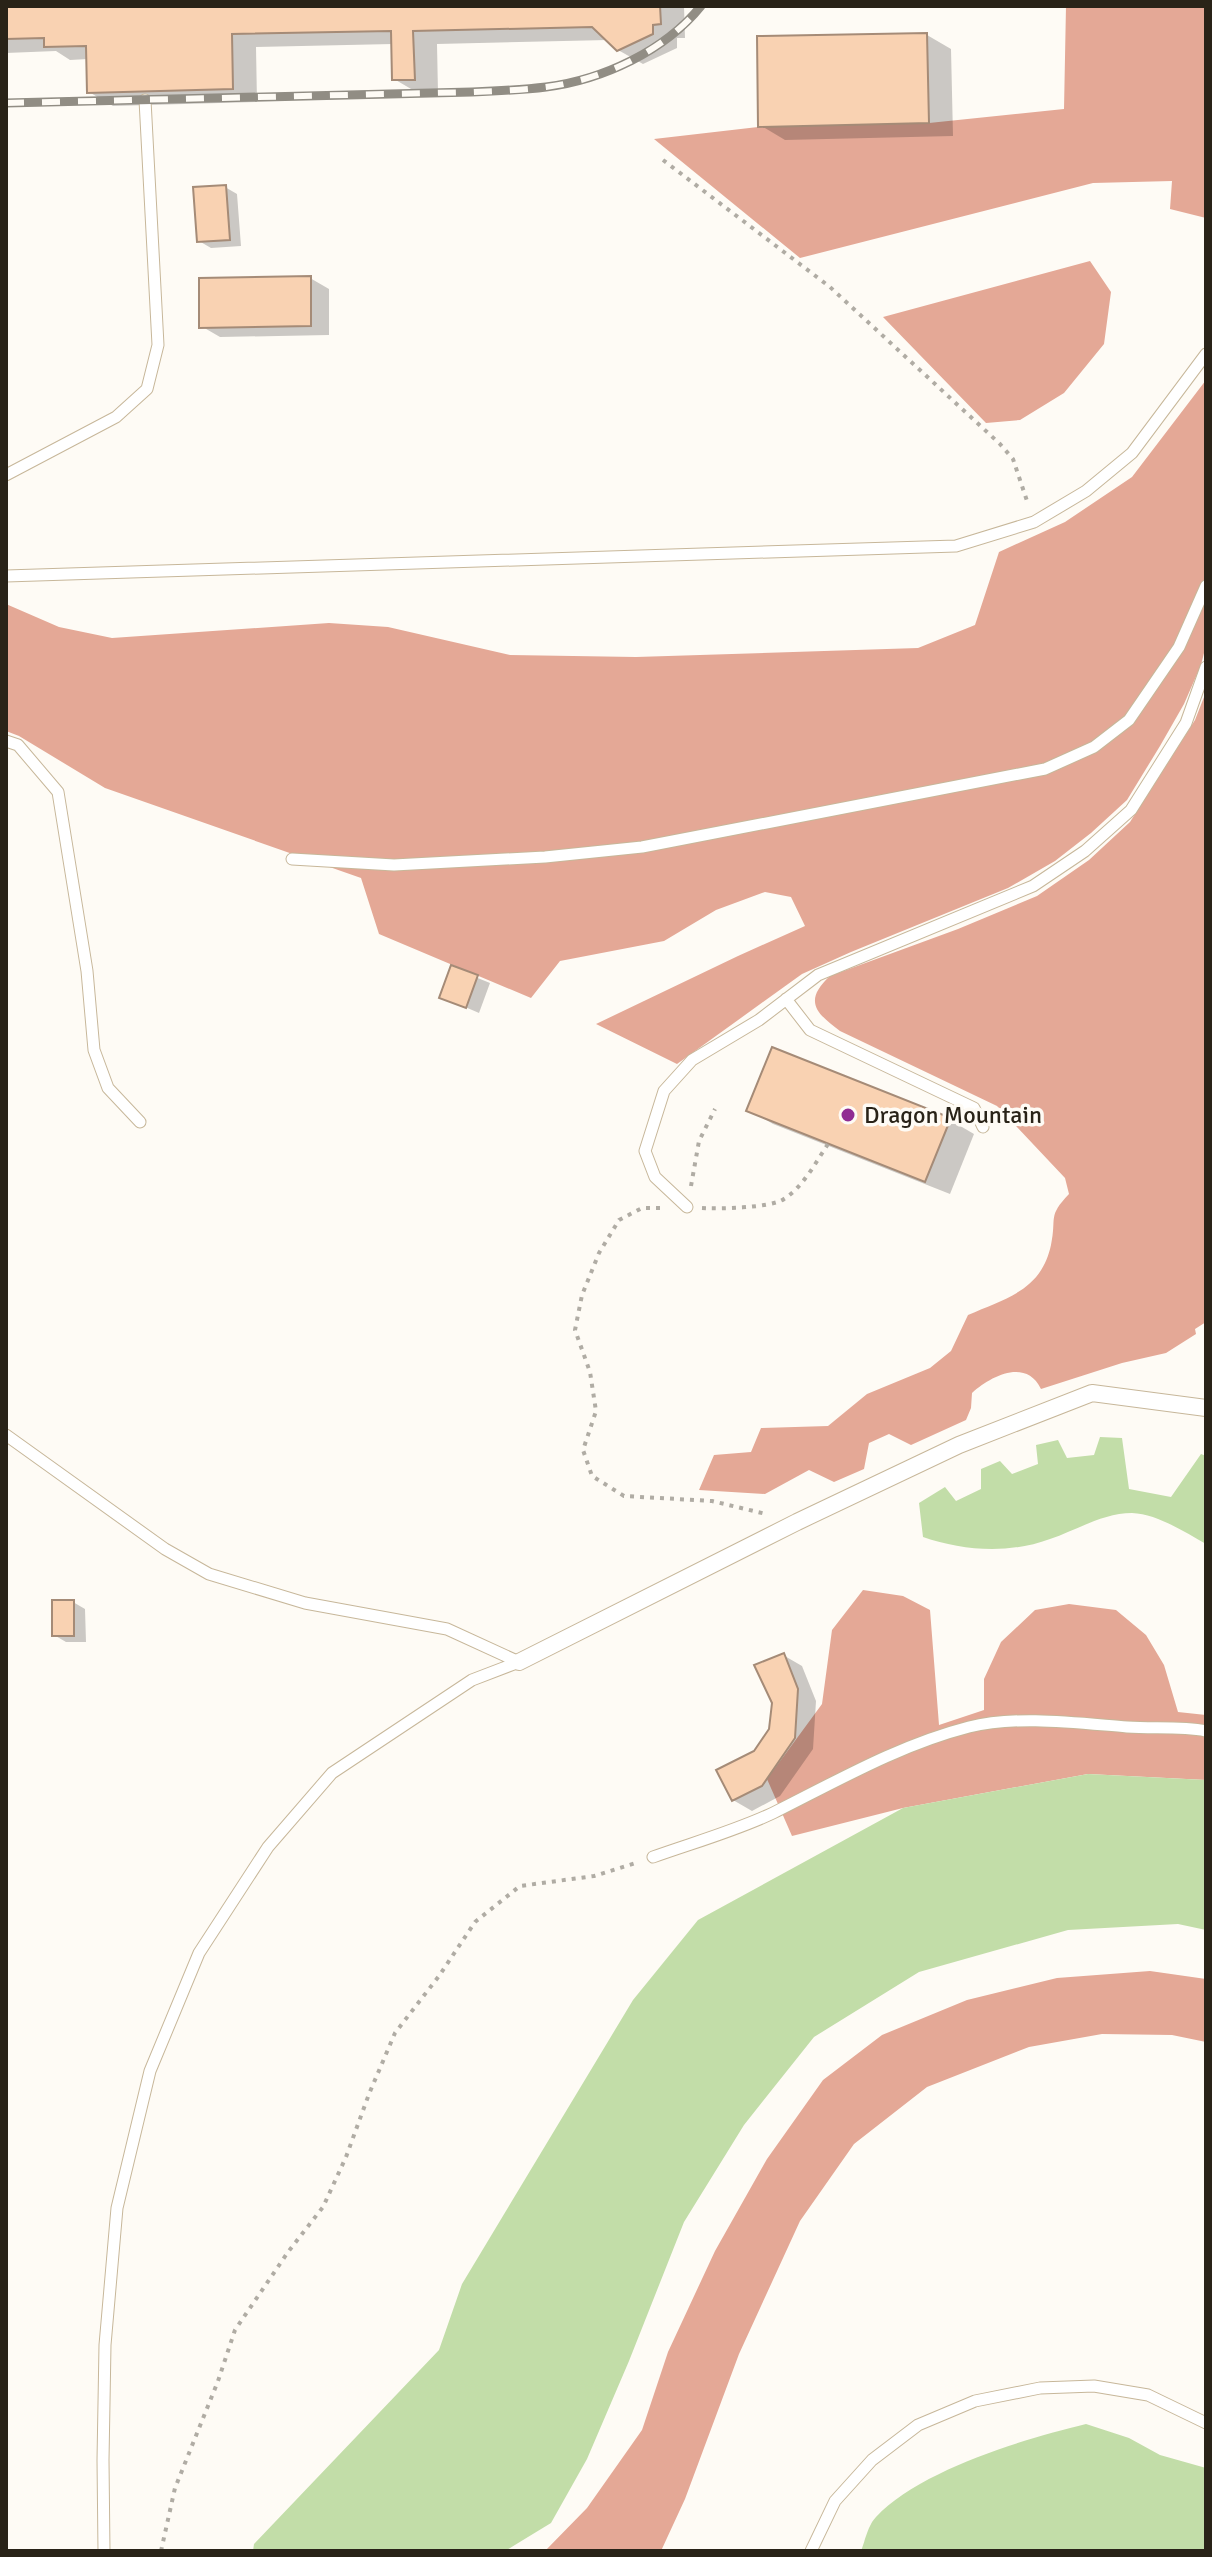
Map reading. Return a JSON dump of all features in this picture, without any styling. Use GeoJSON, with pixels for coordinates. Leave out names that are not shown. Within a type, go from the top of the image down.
{"type":"FeatureCollection","features":[{"type":"Feature","properties":{"kind":"street"},"geometry":{"type":"LineString","coordinates":[[519,1662],[797,1522],[959,1445],[1092,1393],[1206,1408]]}},
{"type":"Feature","properties":{"kind":"lane"},"geometry":{"type":"LineString","coordinates":[[6,475],[116,417],[147,389],[158,345],[145,100]]}},
{"type":"Feature","properties":{"kind":"lane"},"geometry":{"type":"LineString","coordinates":[[6,576],[956,546],[1034,522],[1086,491],[1132,453],[1206,354]]}},
{"type":"Feature","properties":{"kind":"lane"},"geometry":{"type":"LineString","coordinates":[[292,859],[394,865],[545,857],[642,847],[1045,769],[1094,747],[1129,720],[1179,647],[1206,586]]}},
{"type":"Feature","properties":{"kind":"lane"},"geometry":{"type":"LineString","coordinates":[[687,1207],[655,1177],[645,1151],[664,1091],[692,1060],[759,1020],[818,975],[1033,886],[1085,851],[1131,810],[1186,723],[1206,667]]}},
{"type":"Feature","properties":{"kind":"lane"},"geometry":{"type":"LineString","coordinates":[[6,741],[18,745],[58,792],[87,971],[94,1050],[108,1088],[140,1122]]}},
{"type":"Feature","properties":{"kind":"lane"},"geometry":{"type":"LineString","coordinates":[[786,999],[810,1030],[974,1108],[983,1127]]}},
{"type":"Feature","properties":{"kind":"lane"},"geometry":{"type":"LineString","coordinates":[[6,1435],[165,1549],[209,1574],[305,1603],[447,1629],[519,1662]]}},
{"type":"Feature","properties":{"kind":"lane"},"geometry":{"type":"LineString","coordinates":[[104,2551],[105,2345],[117,2208],[150,2071],[199,1953],[268,1847],[332,1773],[472,1680],[519,1662]]}},
{"type":"Feature","properties":{"kind":"lane"},"geometry":{"type":"LineString","coordinates":[[653,1857],[770,1814],[842,1776],[903,1750],[970,1727],[1034,1720],[1206,1731]]}},
{"type":"Feature","properties":{"kind":"lane"},"geometry":{"type":"LineString","coordinates":[[811,2551],[835,2501],[872,2460],[918,2425],[975,2401],[1040,2388],[1094,2386],[1148,2395],[1206,2423]]}},
{"type":"Feature","properties":{"kind":"path"},"geometry":{"type":"LineString","coordinates":[[663,160],[830,287],[1000,444],[1013,459],[1034,522]]}},
{"type":"Feature","properties":{"kind":"path"},"geometry":{"type":"LineString","coordinates":[[687,1207],[699,1141],[715,1109]]}},
{"type":"Feature","properties":{"kind":"path"},"geometry":{"type":"LineString","coordinates":[[797,1522],[712,1501],[624,1496],[592,1476],[583,1450],[596,1411],[590,1372],[575,1330],[582,1295],[599,1253],[619,1220],[642,1208],[723,1209],[782,1201],[828,1144]]}},
{"type":"Feature","properties":{"kind":"path"},"geometry":{"type":"LineString","coordinates":[[161,2551],[175,2488],[235,2330],[323,2207],[395,2033],[475,1922],[520,1886],[594,1876],[653,1857]]}},
{"type":"Feature","properties":{"kind":"shaded area"},"geometry":{"type":"Polygon","coordinates":[[[1066,6],[1206,6],[1206,218],[1170,209],[1172,181],[1093,183],[800,258],[654,139],[758,127],[929,123],[1064,109],[1066,6]]]}},
{"type":"Feature","properties":{"kind":"shaded area"},"geometry":{"type":"Polygon","coordinates":[[[1090,261],[1111,292],[1104,344],[1064,393],[1020,420],[986,423],[883,317],[1090,261]]]}},
{"type":"Feature","properties":{"kind":"shaded area"},"geometry":{"type":"Polygon","coordinates":[[[1206,380],[1206,645],[1184,704],[1127,800],[1055,861],[1008,888],[802,974],[677,1064],[596,1024],[805,926],[791,897],[765,892],[716,910],[664,941],[560,961],[531,998],[379,934],[361,878],[105,788],[6,731],[6,604],[59,627],[112,638],[329,623],[388,627],[510,655],[636,657],[918,648],[975,625],[999,552],[1065,522],[1132,477],[1206,380]]]}},
{"type":"Feature","properties":{"kind":"shaded area"},"geometry":{"type":"Polygon","coordinates":[[[1206,692],[1206,1322],[1195,1329],[1196,1334],[1166,1353],[1122,1363],[1041,1389],[1027,1374],[1018,1372],[998,1376],[972,1393],[966,1420],[911,1445],[889,1434],[869,1443],[864,1469],[834,1482],[809,1470],[765,1494],[699,1490],[714,1455],[751,1452],[761,1428],[828,1426],[867,1394],[930,1368],[951,1351],[968,1315],[1020,1291],[1039,1273],[1051,1245],[1055,1213],[1069,1194],[1065,1178],[997,1106],[840,1031],[819,1012],[815,1000],[817,993],[830,976],[1037,896],[1089,860],[1130,822],[1195,720],[1206,692]]]}},
{"type":"Feature","properties":{"kind":"shaded area"},"geometry":{"type":"Polygon","coordinates":[[[1100,1437],[1122,1438],[1129,1489],[1171,1497],[1201,1454],[1206,1456],[1206,1544],[1161,1520],[1132,1513],[1100,1519],[1035,1544],[1003,1549],[970,1548],[923,1537],[919,1503],[945,1487],[956,1501],[981,1489],[981,1469],[1000,1461],[1012,1474],[1038,1464],[1036,1445],[1058,1440],[1067,1458],[1094,1455],[1100,1437]]]}},
{"type":"Feature","properties":{"kind":"shaded area"},"geometry":{"type":"Polygon","coordinates":[[[863,1590],[903,1596],[930,1610],[939,1725],[984,1710],[984,1679],[1001,1642],[1035,1610],[1069,1604],[1116,1610],[1146,1635],[1164,1665],[1178,1712],[1206,1715],[1206,1780],[1088,1774],[903,1808],[792,1836],[767,1779],[822,1704],[832,1630],[863,1590]]]}},
{"type":"Feature","properties":{"kind":"shaded area"},"geometry":{"type":"Polygon","coordinates":[[[1088,1774],[1206,1780],[1206,1930],[1178,1924],[1068,1930],[919,1972],[814,2037],[744,2125],[684,2222],[587,2459],[551,2523],[505,2551],[253,2551],[254,2544],[439,2350],[462,2284],[633,2000],[698,1920],[903,1808],[1088,1774]]]}},
{"type":"Feature","properties":{"kind":"shaded area"},"geometry":{"type":"Polygon","coordinates":[[[1150,1971],[1206,1979],[1206,2042],[1172,2035],[1102,2034],[1029,2047],[927,2087],[854,2144],[800,2221],[739,2354],[685,2499],[661,2551],[545,2551],[587,2508],[642,2430],[668,2352],[715,2251],[767,2159],[823,2080],[882,2035],[967,2000],[1057,1978],[1150,1971]]]}},
{"type":"Feature","properties":{"kind":"shaded area"},"geometry":{"type":"Polygon","coordinates":[[[1086,2424],[1129,2438],[1160,2455],[1206,2468],[1206,2551],[861,2551],[876,2517],[919,2485],[974,2458],[1086,2424]]]}},
{"type":"Feature","properties":{"kind":"building"},"geometry":{"type":"Polygon","coordinates":[[[6,6],[660,6],[661,24],[653,25],[653,34],[617,51],[592,27],[413,31],[415,80],[392,80],[391,31],[232,34],[233,89],[87,93],[86,46],[44,47],[44,38],[6,39],[6,6]]]}},
{"type":"Feature","properties":{"kind":"building"},"geometry":{"type":"Polygon","coordinates":[[[927,33],[929,123],[758,127],[757,36],[927,33]]]}},
{"type":"Feature","properties":{"kind":"building"},"geometry":{"type":"Polygon","coordinates":[[[226,185],[230,240],[197,242],[193,187],[226,185]]]}},
{"type":"Feature","properties":{"kind":"building"},"geometry":{"type":"Polygon","coordinates":[[[311,276],[311,326],[199,328],[199,278],[311,276]]]}},
{"type":"Feature","properties":{"kind":"building"},"geometry":{"type":"Polygon","coordinates":[[[451,965],[478,975],[466,1008],[439,998],[451,965]]]}},
{"type":"Feature","properties":{"kind":"building","name":"Dragon Mountain"},"geometry":{"type":"Polygon","coordinates":[[[772,1047],[951,1118],[925,1182],[746,1111],[772,1047]]]}},
{"type":"Feature","properties":{"kind":"building"},"geometry":{"type":"Polygon","coordinates":[[[52,1600],[74,1600],[74,1636],[52,1636],[52,1600]]]}},
{"type":"Feature","properties":{"kind":"building"},"geometry":{"type":"Polygon","coordinates":[[[784,1653],[798,1689],[795,1738],[762,1786],[732,1801],[716,1770],[754,1751],[769,1729],[772,1703],[754,1665],[784,1653]]]}},
{"type":"Feature","properties":{"kind":"railway"},"geometry":{"type":"LineString","coordinates":[[6,103],[472,92],[546,87],[589,78],[631,61],[669,37],[701,6]]}},
{"type":"Feature","properties":{"kind":"place","name":"Dragon Mountain"},"geometry":{"type":"Point","coordinates":[848,1115]}}]}
